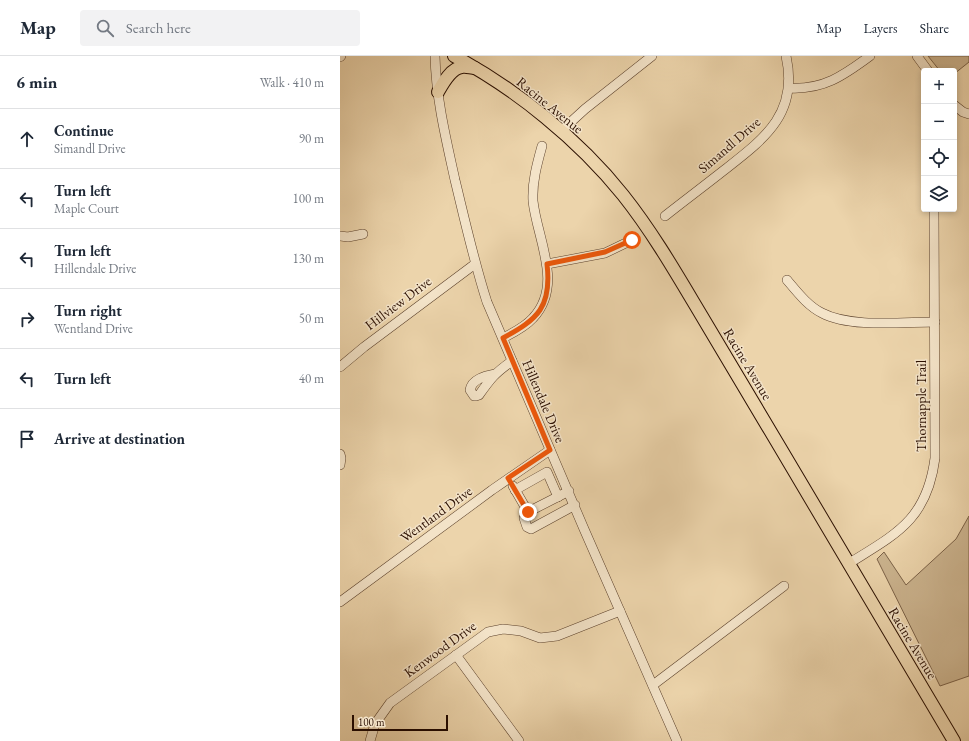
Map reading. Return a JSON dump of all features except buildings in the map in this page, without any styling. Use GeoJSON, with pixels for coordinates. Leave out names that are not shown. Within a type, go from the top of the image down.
{"type":"FeatureCollection","features":[{"type":"Feature","properties":{"kind":"main road","name":"Racine Avenue"},"geometry":{"type":"LineString","coordinates":[[454,56],[504,87],[561,131],[589,157],[611,181],[647,228],[725,355],[954,741]]}},
{"type":"Feature","properties":{"kind":"main road"},"geometry":{"type":"LineString","coordinates":[[438,92],[446,79],[456,69],[462,67],[475,68]]}},
{"type":"Feature","properties":{"kind":"street","name":"Hillendale Drive"},"geometry":{"type":"LineString","coordinates":[[435,56],[438,92],[447,145],[475,264],[487,302],[677,741]]}},
{"type":"Feature","properties":{"kind":"street"},"geometry":{"type":"LineString","coordinates":[[561,131],[585,109],[652,56]]}},
{"type":"Feature","properties":{"kind":"street","name":"Simandl Drive"},"geometry":{"type":"LineString","coordinates":[[665,216],[747,153],[778,119],[789,88],[786,56]]}},
{"type":"Feature","properties":{"kind":"street"},"geometry":{"type":"LineString","coordinates":[[789,88],[809,87],[834,80],[870,56]]}},
{"type":"Feature","properties":{"kind":"street"},"geometry":{"type":"LineString","coordinates":[[916,56],[926,68]]}},
{"type":"Feature","properties":{"kind":"street"},"geometry":{"type":"LineString","coordinates":[[957,108],[969,114]]}},
{"type":"Feature","properties":{"kind":"street"},"geometry":{"type":"LineString","coordinates":[[503,338],[528,323],[539,312],[547,295],[547,264],[533,201],[533,182],[542,146]]}},
{"type":"Feature","properties":{"kind":"street","name":"Thornapple Trail"},"geometry":{"type":"LineString","coordinates":[[848,564],[890,538],[903,527],[921,505],[929,487],[935,458],[934,212]]}},
{"type":"Feature","properties":{"kind":"street"},"geometry":{"type":"LineString","coordinates":[[340,236],[348,237],[363,234]]}},
{"type":"Feature","properties":{"kind":"street"},"geometry":{"type":"LineString","coordinates":[[547,264],[605,252],[632,240]]}},
{"type":"Feature","properties":{"kind":"street","name":"Hillview Drive"},"geometry":{"type":"LineString","coordinates":[[340,367],[364,347],[475,264]]}},
{"type":"Feature","properties":{"kind":"street"},"geometry":{"type":"LineString","coordinates":[[787,280],[814,308],[836,319],[861,322],[934,322]]}},
{"type":"Feature","properties":{"kind":"street"},"geometry":{"type":"LineString","coordinates":[[495,374],[512,361]]}},
{"type":"Feature","properties":{"kind":"street","name":"Wentland Drive"},"geometry":{"type":"LineString","coordinates":[[340,602],[508,478],[550,450]]}},
{"type":"Feature","properties":{"kind":"street"},"geometry":{"type":"LineString","coordinates":[[340,454],[342,458],[340,465]]}},
{"type":"Feature","properties":{"kind":"street"},"geometry":{"type":"LineString","coordinates":[[515,490],[547,472],[558,497]]}},
{"type":"Feature","properties":{"kind":"street"},"geometry":{"type":"LineString","coordinates":[[508,478],[528,512]]}},
{"type":"Feature","properties":{"kind":"street"},"geometry":{"type":"LineString","coordinates":[[568,491],[528,512],[524,518],[527,527],[531,529],[574,506]]}},
{"type":"Feature","properties":{"kind":"street"},"geometry":{"type":"LineString","coordinates":[[653,685],[784,586]]}},
{"type":"Feature","properties":{"kind":"street","name":"Kenwood Drive"},"geometry":{"type":"LineString","coordinates":[[370,741],[375,724],[390,703],[488,632],[503,629],[521,631],[540,638],[557,636],[620,611]]}},
{"type":"Feature","properties":{"kind":"street"},"geometry":{"type":"LineString","coordinates":[[456,655],[519,741]]}},
{"type":"Feature","properties":{"kind":"shaded area"},"geometry":{"type":"Polygon","coordinates":[[[928,56],[969,56],[969,62],[957,72],[957,68],[938,68],[928,56]]]}},
{"type":"Feature","properties":{"kind":"shaded area"},"geometry":{"type":"Polygon","coordinates":[[[969,516],[969,676],[940,686],[877,559],[884,552],[906,585],[956,539],[969,516]]]}},
{"type":"Feature","properties":{"kind":"route"},"geometry":{"type":"LineString","coordinates":[[528,512],[508,478],[550,450],[503,338],[528,323],[539,312],[547,295],[547,264],[595,255],[613,249],[632,240]]}}]}
